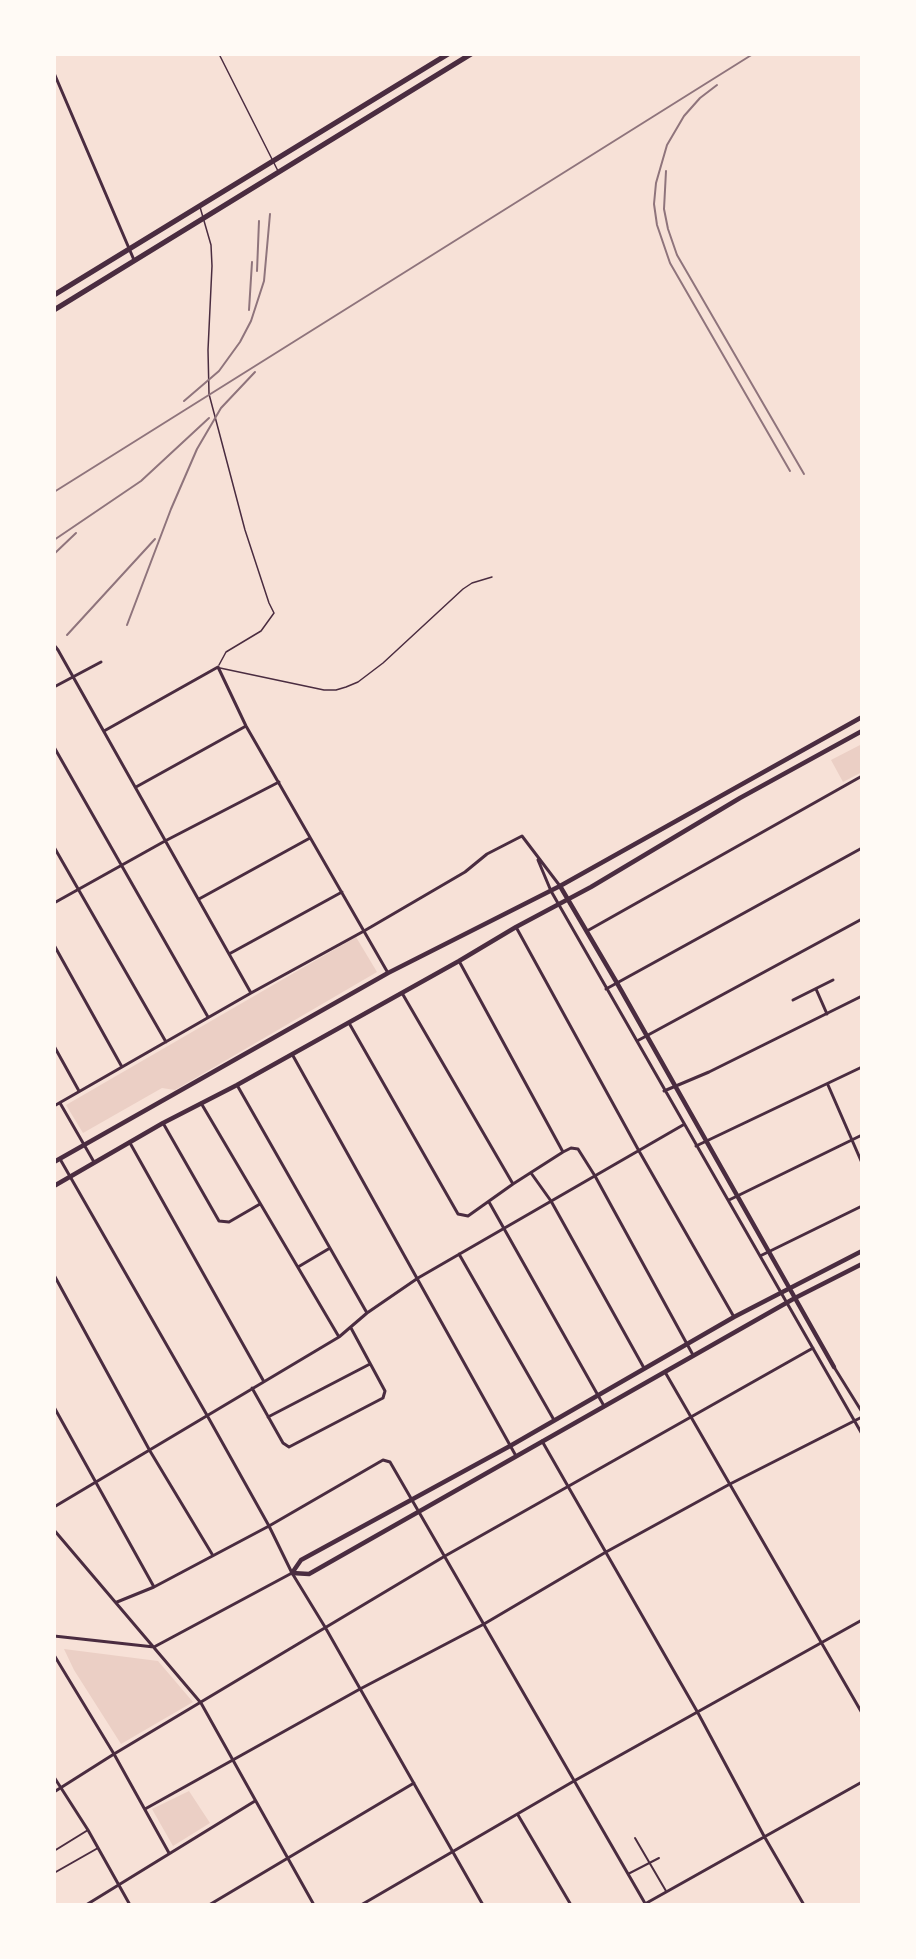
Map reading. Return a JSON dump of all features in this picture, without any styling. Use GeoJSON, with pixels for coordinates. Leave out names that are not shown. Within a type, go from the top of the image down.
{"type":"FeatureCollection","features":[{"type":"Feature","properties":{"kind":"main road"},"geometry":{"type":"LineString","coordinates":[[54,295],[448,54]]}},
{"type":"Feature","properties":{"kind":"main road"},"geometry":{"type":"LineString","coordinates":[[54,310],[471,54]]}},
{"type":"Feature","properties":{"kind":"street"},"geometry":{"type":"LineString","coordinates":[[54,73],[134,260]]}},
{"type":"Feature","properties":{"kind":"street"},"geometry":{"type":"LineString","coordinates":[[54,645],[251,993]]}},
{"type":"Feature","properties":{"kind":"street"},"geometry":{"type":"LineString","coordinates":[[54,687],[101,662]]}},
{"type":"Feature","properties":{"kind":"street"},"geometry":{"type":"LineString","coordinates":[[104,731],[218,667],[246,726],[388,973]]}},
{"type":"Feature","properties":{"kind":"street"},"geometry":{"type":"LineString","coordinates":[[54,1162],[388,973],[551,891],[862,717]]}},
{"type":"Feature","properties":{"kind":"street"},"geometry":{"type":"LineString","coordinates":[[136,787],[246,726]]}},
{"type":"Feature","properties":{"kind":"street"},"geometry":{"type":"LineString","coordinates":[[54,1186],[163,1123],[237,1085],[459,961],[862,731]]}},
{"type":"Feature","properties":{"kind":"street"},"geometry":{"type":"LineString","coordinates":[[54,747],[208,1017]]}},
{"type":"Feature","properties":{"kind":"street"},"geometry":{"type":"LineString","coordinates":[[587,931],[862,776]]}},
{"type":"Feature","properties":{"kind":"street"},"geometry":{"type":"LineString","coordinates":[[54,903],[77,888],[279,782]]}},
{"type":"Feature","properties":{"kind":"street"},"geometry":{"type":"LineString","coordinates":[[54,1106],[364,931],[465,872],[487,854],[522,836],[568,898],[862,1415],[606,1552],[484,1624],[360,1689],[145,1809]]}},
{"type":"Feature","properties":{"kind":"street"},"geometry":{"type":"LineString","coordinates":[[199,899],[310,838]]}},
{"type":"Feature","properties":{"kind":"street"},"geometry":{"type":"LineString","coordinates":[[54,847],[166,1042]]}},
{"type":"Feature","properties":{"kind":"street"},"geometry":{"type":"LineString","coordinates":[[606,989],[862,848]]}},
{"type":"Feature","properties":{"kind":"street"},"geometry":{"type":"LineString","coordinates":[[538,860],[558,904],[862,1434]]}},
{"type":"Feature","properties":{"kind":"street"},"geometry":{"type":"LineString","coordinates":[[229,954],[342,892]]}},
{"type":"Feature","properties":{"kind":"street"},"geometry":{"type":"LineString","coordinates":[[637,1041],[862,919]]}},
{"type":"Feature","properties":{"kind":"street"},"geometry":{"type":"LineString","coordinates":[[516,927],[639,1151],[734,1317]]}},
{"type":"Feature","properties":{"kind":"street"},"geometry":{"type":"LineString","coordinates":[[54,945],[122,1068]]}},
{"type":"Feature","properties":{"kind":"street"},"geometry":{"type":"LineString","coordinates":[[459,961],[563,1152]]}},
{"type":"Feature","properties":{"kind":"street"},"geometry":{"type":"LineString","coordinates":[[793,1000],[833,980]]}},
{"type":"Feature","properties":{"kind":"street"},"geometry":{"type":"LineString","coordinates":[[816,989],[827,1014]]}},
{"type":"Feature","properties":{"kind":"street"},"geometry":{"type":"LineString","coordinates":[[402,992],[513,1184]]}},
{"type":"Feature","properties":{"kind":"street"},"geometry":{"type":"LineString","coordinates":[[664,1091],[743,1056],[862,996]]}},
{"type":"Feature","properties":{"kind":"street"},"geometry":{"type":"LineString","coordinates":[[348,1021],[458,1214],[468,1216],[563,1152],[571,1148],[578,1149],[693,1355]]}},
{"type":"Feature","properties":{"kind":"street"},"geometry":{"type":"LineString","coordinates":[[54,1046],[79,1091]]}},
{"type":"Feature","properties":{"kind":"street"},"geometry":{"type":"LineString","coordinates":[[292,1053],[516,1456]]}},
{"type":"Feature","properties":{"kind":"street"},"geometry":{"type":"LineString","coordinates":[[696,1146],[862,1067]]}},
{"type":"Feature","properties":{"kind":"street"},"geometry":{"type":"LineString","coordinates":[[237,1085],[367,1313]]}},
{"type":"Feature","properties":{"kind":"street"},"geometry":{"type":"LineString","coordinates":[[827,1085],[862,1163]]}},
{"type":"Feature","properties":{"kind":"street"},"geometry":{"type":"LineString","coordinates":[[60,1103],[94,1162]]}},
{"type":"Feature","properties":{"kind":"street"},"geometry":{"type":"LineString","coordinates":[[201,1103],[339,1337]]}},
{"type":"Feature","properties":{"kind":"street"},"geometry":{"type":"LineString","coordinates":[[163,1123],[219,1221],[229,1222],[260,1204]]}},
{"type":"Feature","properties":{"kind":"street"},"geometry":{"type":"LineString","coordinates":[[54,1507],[208,1417],[263,1380],[339,1337],[367,1313],[418,1278],[683,1125]]}},
{"type":"Feature","properties":{"kind":"street"},"geometry":{"type":"LineString","coordinates":[[729,1200],[862,1135]]}},
{"type":"Feature","properties":{"kind":"street"},"geometry":{"type":"LineString","coordinates":[[130,1143],[263,1380]]}},
{"type":"Feature","properties":{"kind":"street"},"geometry":{"type":"LineString","coordinates":[[60,1159],[208,1417],[269,1526],[292,1573],[483,1905]]}},
{"type":"Feature","properties":{"kind":"street"},"geometry":{"type":"LineString","coordinates":[[531,1173],[551,1201],[644,1368]]}},
{"type":"Feature","properties":{"kind":"street"},"geometry":{"type":"LineString","coordinates":[[489,1202],[604,1406]]}},
{"type":"Feature","properties":{"kind":"street"},"geometry":{"type":"LineString","coordinates":[[760,1256],[862,1206]]}},
{"type":"Feature","properties":{"kind":"street"},"geometry":{"type":"LineString","coordinates":[[297,1268],[330,1248]]}},
{"type":"Feature","properties":{"kind":"street"},"geometry":{"type":"LineString","coordinates":[[54,1636],[154,1647],[292,1573],[301,1560],[510,1446],[734,1317],[862,1251]]}},
{"type":"Feature","properties":{"kind":"street"},"geometry":{"type":"LineString","coordinates":[[459,1254],[555,1420]]}},
{"type":"Feature","properties":{"kind":"street"},"geometry":{"type":"LineString","coordinates":[[292,1573],[309,1574],[693,1355],[795,1298],[862,1264]]}},
{"type":"Feature","properties":{"kind":"street"},"geometry":{"type":"LineString","coordinates":[[54,1275],[150,1451],[212,1554]]}},
{"type":"Feature","properties":{"kind":"street"},"geometry":{"type":"LineString","coordinates":[[252,1388],[283,1443],[291,1447],[383,1398],[385,1391],[351,1328]]}},
{"type":"Feature","properties":{"kind":"street"},"geometry":{"type":"LineString","coordinates":[[54,1792],[445,1556],[813,1348]]}},
{"type":"Feature","properties":{"kind":"street"},"geometry":{"type":"LineString","coordinates":[[268,1417],[369,1364]]}},
{"type":"Feature","properties":{"kind":"street"},"geometry":{"type":"LineString","coordinates":[[665,1372],[862,1713]]}},
{"type":"Feature","properties":{"kind":"street"},"geometry":{"type":"LineString","coordinates":[[54,1407],[154,1587]]}},
{"type":"Feature","properties":{"kind":"street"},"geometry":{"type":"LineString","coordinates":[[542,1441],[698,1713],[804,1905]]}},
{"type":"Feature","properties":{"kind":"street"},"geometry":{"type":"LineString","coordinates":[[117,1602],[154,1587],[212,1554],[269,1526],[383,1460],[392,1464],[419,1510],[644,1905],[862,1782]]}},
{"type":"Feature","properties":{"kind":"street"},"geometry":{"type":"LineString","coordinates":[[54,1530],[201,1703],[314,1905]]}},
{"type":"Feature","properties":{"kind":"street"},"geometry":{"type":"LineString","coordinates":[[361,1905],[574,1781],[862,1620]]}},
{"type":"Feature","properties":{"kind":"street"},"geometry":{"type":"LineString","coordinates":[[54,1655],[170,1853]]}},
{"type":"Feature","properties":{"kind":"street"},"geometry":{"type":"LineString","coordinates":[[54,1777],[88,1830],[130,1905]]}},
{"type":"Feature","properties":{"kind":"street"},"geometry":{"type":"LineString","coordinates":[[209,1905],[414,1784]]}},
{"type":"Feature","properties":{"kind":"street"},"geometry":{"type":"LineString","coordinates":[[86,1905],[255,1801]]}},
{"type":"Feature","properties":{"kind":"street"},"geometry":{"type":"LineString","coordinates":[[518,1815],[571,1905]]}},
{"type":"Feature","properties":{"kind":"street"},"geometry":{"type":"LineString","coordinates":[[54,1851],[88,1830]]}},
{"type":"Feature","properties":{"kind":"street"},"geometry":{"type":"LineString","coordinates":[[635,1838],[666,1891]]}},
{"type":"Feature","properties":{"kind":"street"},"geometry":{"type":"LineString","coordinates":[[54,1873],[98,1848]]}},
{"type":"Feature","properties":{"kind":"street"},"geometry":{"type":"LineString","coordinates":[[628,1874],[659,1858]]}},
{"type":"Feature","properties":{"kind":"lane"},"geometry":{"type":"LineString","coordinates":[[219,54],[278,171]]}},
{"type":"Feature","properties":{"kind":"lane"},"geometry":{"type":"LineString","coordinates":[[200,207],[212,255],[208,350],[210,394],[245,530],[274,613],[261,631],[226,652],[218,667],[324,690],[346,687],[370,674],[463,589],[478,580],[492,577]]}},
{"type":"Feature","properties":{"kind":"shaded area"},"geometry":{"type":"Polygon","coordinates":[[[862,744],[862,772],[843,782],[831,760],[862,744]]]}},
{"type":"Feature","properties":{"kind":"shaded area"},"geometry":{"type":"Polygon","coordinates":[[[356,937],[377,972],[175,1090],[162,1088],[83,1133],[66,1105],[356,937]]]}},
{"type":"Feature","properties":{"kind":"shaded area"},"geometry":{"type":"Polygon","coordinates":[[[64,1649],[158,1661],[193,1702],[121,1744],[74,1670],[64,1649]]]}},
{"type":"Feature","properties":{"kind":"shaded area"},"geometry":{"type":"Polygon","coordinates":[[[189,1791],[210,1823],[173,1846],[152,1809],[189,1791]]]}},
{"type":"Feature","properties":{"kind":"railway"},"geometry":{"type":"LineString","coordinates":[[54,492],[753,54]]}},
{"type":"Feature","properties":{"kind":"railway"},"geometry":{"type":"LineString","coordinates":[[717,85],[700,98],[684,116],[667,145],[656,183],[654,204],[657,225],[670,263],[790,471]]}},
{"type":"Feature","properties":{"kind":"railway"},"geometry":{"type":"LineString","coordinates":[[666,171],[664,209],[677,255],[804,474]]}},
{"type":"Feature","properties":{"kind":"railway"},"geometry":{"type":"LineString","coordinates":[[184,401],[219,371],[240,342],[251,321],[264,281],[270,214]]}},
{"type":"Feature","properties":{"kind":"railway"},"geometry":{"type":"LineString","coordinates":[[257,271],[259,221]]}},
{"type":"Feature","properties":{"kind":"railway"},"geometry":{"type":"LineString","coordinates":[[249,310],[252,262]]}},
{"type":"Feature","properties":{"kind":"railway"},"geometry":{"type":"LineString","coordinates":[[127,625],[171,509],[197,449],[221,408],[255,372]]}},
{"type":"Feature","properties":{"kind":"railway"},"geometry":{"type":"LineString","coordinates":[[54,540],[141,481],[209,418]]}},
{"type":"Feature","properties":{"kind":"railway"},"geometry":{"type":"LineString","coordinates":[[54,554],[76,533]]}},
{"type":"Feature","properties":{"kind":"railway"},"geometry":{"type":"LineString","coordinates":[[67,635],[155,539]]}}]}
